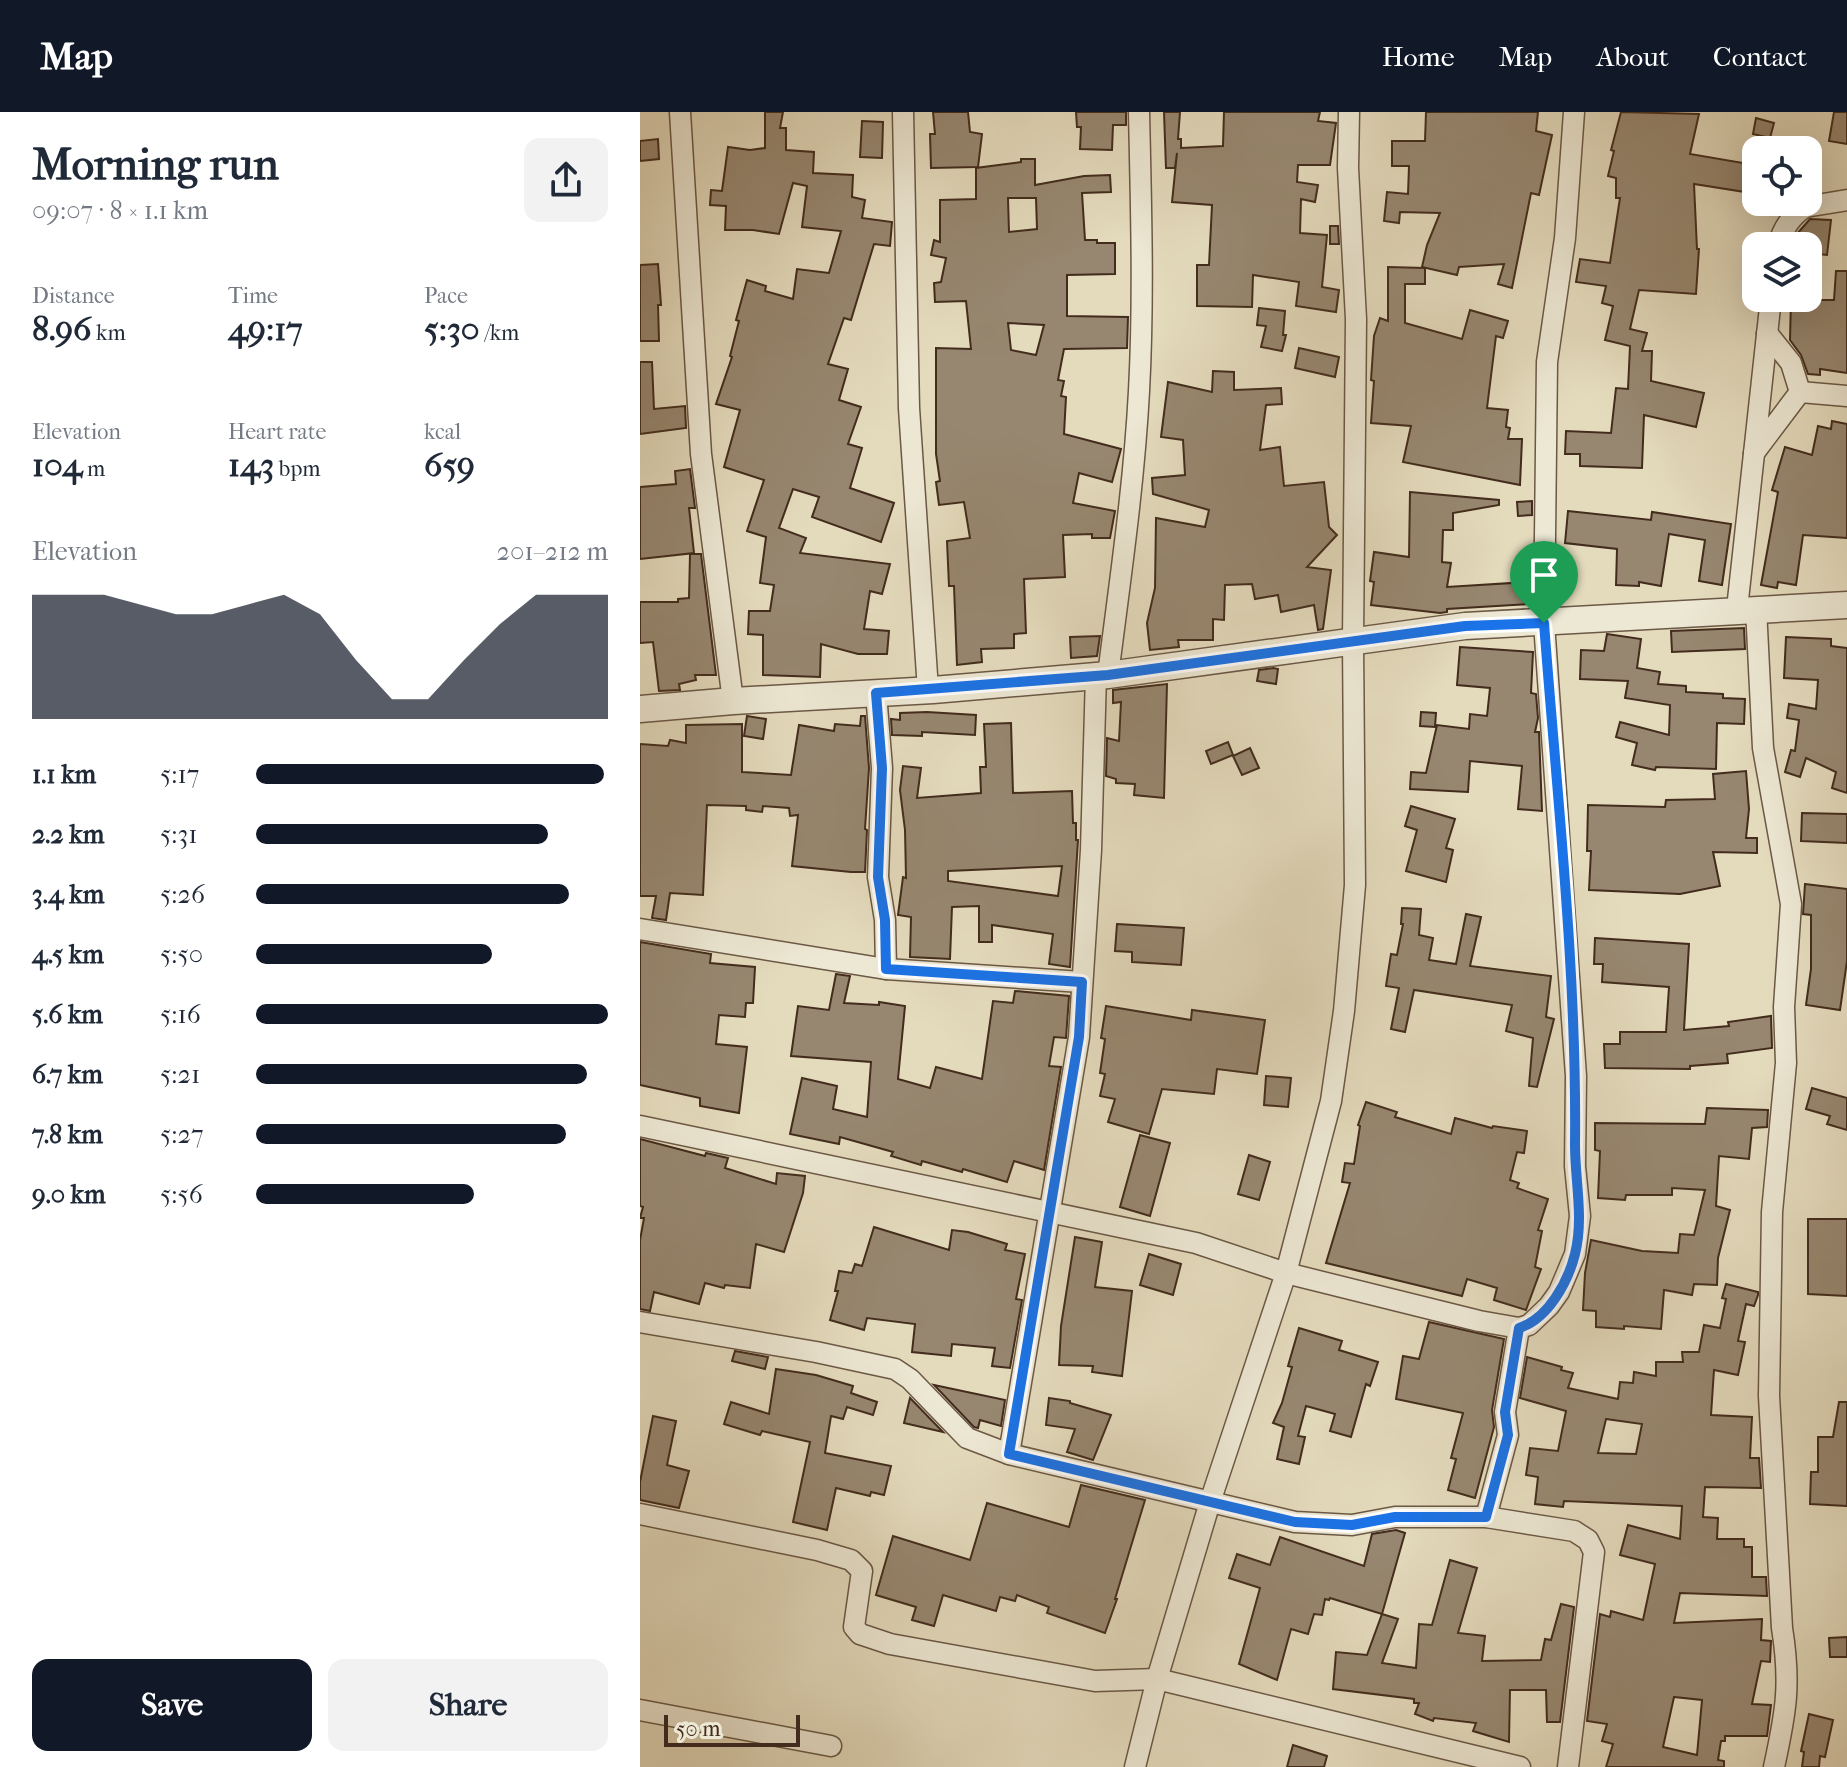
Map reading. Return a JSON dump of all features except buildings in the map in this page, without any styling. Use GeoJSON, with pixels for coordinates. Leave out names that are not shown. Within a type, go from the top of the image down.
{"type":"FeatureCollection","features":[{"type":"Feature","properties":{"kind":"street"},"geometry":{"type":"LineString","coordinates":[[680,112],[701,454],[733,701]]}},
{"type":"Feature","properties":{"kind":"street"},"geometry":{"type":"LineString","coordinates":[[903,112],[909,408],[928,690]]}},
{"type":"Feature","properties":{"kind":"street"},"geometry":{"type":"LineString","coordinates":[[1009,1454],[1079,1037],[1102,675],[1131,497],[1139,390],[1142,246],[1139,112]]}},
{"type":"Feature","properties":{"kind":"street"},"geometry":{"type":"LineString","coordinates":[[1135,1767],[1157,1679],[1210,1502],[1286,1273],[1331,1101],[1344,1011],[1355,885],[1353,641],[1356,319],[1348,168],[1349,112]]}},
{"type":"Feature","properties":{"kind":"street"},"geometry":{"type":"LineString","coordinates":[[640,1126],[1196,1243],[1286,1273],[1479,1321],[1519,1328],[1540,1316],[1559,1292],[1575,1254],[1580,1216],[1575,1166],[1575,1062],[1544,623],[1547,362],[1565,238],[1574,112]]}},
{"type":"Feature","properties":{"kind":"street"},"geometry":{"type":"LineString","coordinates":[[1784,232],[1789,222],[1805,207],[1847,200]]}},
{"type":"Feature","properties":{"kind":"street"},"geometry":{"type":"LineString","coordinates":[[1769,312],[1753,454],[1746,609],[1763,748],[1791,904],[1784,1007],[1786,1063],[1772,1212],[1769,1396],[1782,1628],[1788,1665],[1787,1712],[1774,1767]]}},
{"type":"Feature","properties":{"kind":"street"},"geometry":{"type":"LineString","coordinates":[[1767,333],[1791,363],[1800,392]]}},
{"type":"Feature","properties":{"kind":"street"},"geometry":{"type":"LineString","coordinates":[[1800,392],[1847,396]]}},
{"type":"Feature","properties":{"kind":"street"},"geometry":{"type":"LineString","coordinates":[[1753,454],[1800,392]]}},
{"type":"Feature","properties":{"kind":"street"},"geometry":{"type":"LineString","coordinates":[[640,709],[1102,675],[1465,626],[1847,605]]}},
{"type":"Feature","properties":{"kind":"street"},"geometry":{"type":"LineString","coordinates":[[876,693],[882,768],[878,877],[885,920],[886,969]]}},
{"type":"Feature","properties":{"kind":"street"},"geometry":{"type":"LineString","coordinates":[[640,929],[886,969],[1082,982]]}},
{"type":"Feature","properties":{"kind":"street"},"geometry":{"type":"LineString","coordinates":[[640,1322],[895,1369],[910,1379],[967,1438],[1009,1454],[1295,1522],[1352,1525],[1395,1517],[1486,1517],[1574,1531],[1592,1544],[1594,1552],[1568,1767]]}},
{"type":"Feature","properties":{"kind":"street"},"geometry":{"type":"LineString","coordinates":[[1486,1517],[1508,1435],[1505,1412],[1519,1328]]}},
{"type":"Feature","properties":{"kind":"street"},"geometry":{"type":"LineString","coordinates":[[640,1514],[817,1550],[851,1560],[862,1571],[854,1616],[855,1630],[890,1644],[1095,1681],[1157,1679],[1520,1767]]}},
{"type":"Feature","properties":{"kind":"street"},"geometry":{"type":"LineString","coordinates":[[640,1710],[831,1746]]}},
{"type":"Feature","properties":{"kind":"route"},"geometry":{"type":"LineString","coordinates":[[1544,623],[1576,1076],[1575,1166],[1580,1216],[1575,1254],[1559,1292],[1540,1316],[1519,1328],[1505,1412],[1508,1435],[1486,1517],[1395,1517],[1352,1525],[1295,1522],[1103,1479],[1009,1454],[1079,1037],[1082,982],[886,969],[885,920],[878,877],[882,768],[876,693],[1108,675],[1465,626],[1544,623]]}}]}
